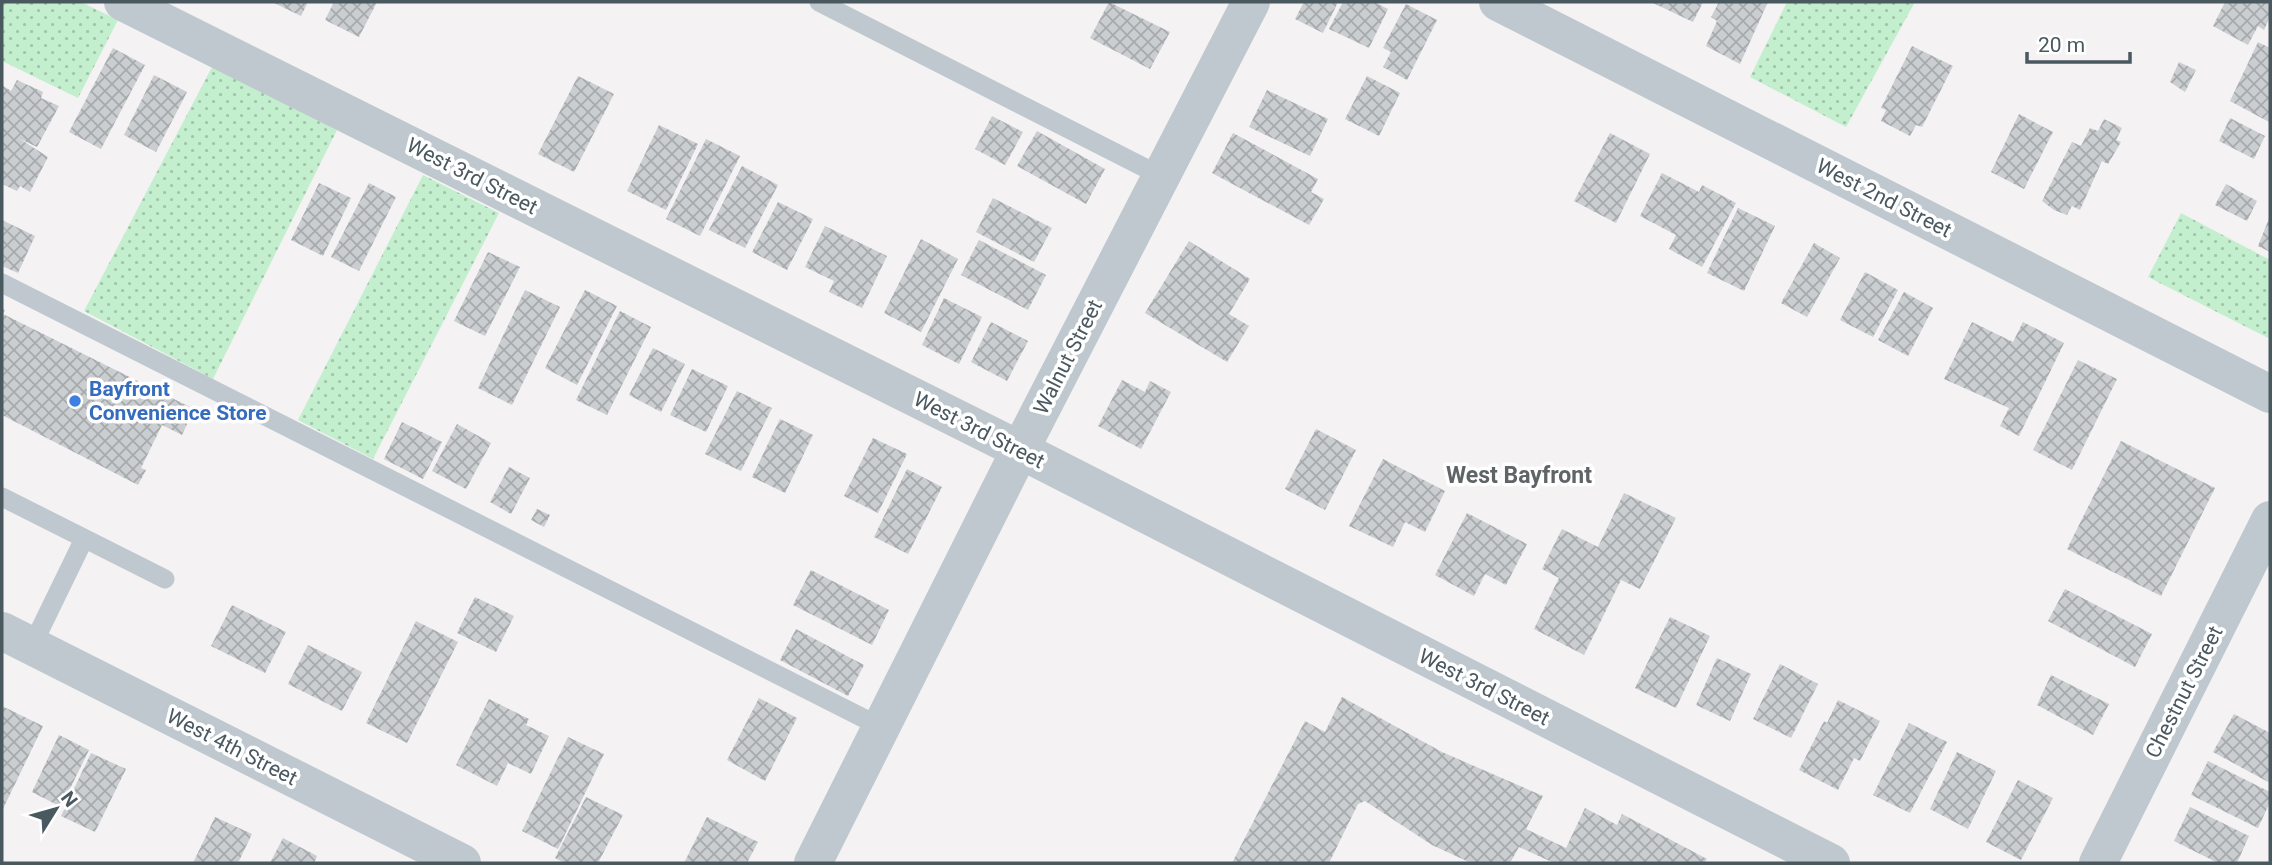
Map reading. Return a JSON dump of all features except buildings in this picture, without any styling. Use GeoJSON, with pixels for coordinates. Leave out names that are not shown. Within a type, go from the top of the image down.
{"type":"FeatureCollection","features":[{"type":"Feature","properties":{"kind":"street","name":"West 3rd Street"},"geometry":{"type":"LineString","coordinates":[[123,2],[1020,450],[1831,863]]}},
{"type":"Feature","properties":{"kind":"street","name":"Walnut Street"},"geometry":{"type":"LineString","coordinates":[[813,863],[1020,450],[1251,2]]}},
{"type":"Feature","properties":{"kind":"street","name":"West 2nd Street"},"geometry":{"type":"LineString","coordinates":[[1498,2],[2270,394]]}},
{"type":"Feature","properties":{"kind":"street","name":"Chestnut Street"},"geometry":{"type":"LineString","coordinates":[[2098,863],[2270,520]]}},
{"type":"Feature","properties":{"kind":"street","name":"West 4th Street"},"geometry":{"type":"LineString","coordinates":[[17,638],[462,863]]}},
{"type":"Feature","properties":{"kind":"lane"},"geometry":{"type":"LineString","coordinates":[[819,2],[1161,176]]}},
{"type":"Feature","properties":{"kind":"lane"},"geometry":{"type":"LineString","coordinates":[[2,283],[881,727]]}},
{"type":"Feature","properties":{"kind":"lane"},"geometry":{"type":"LineString","coordinates":[[2,497],[165,579]]}},
{"type":"Feature","properties":{"kind":"lane"},"geometry":{"type":"LineString","coordinates":[[17,638],[84,539]]}},
{"type":"Feature","properties":{"kind":"green space"},"geometry":{"type":"Polygon","coordinates":[[[2,2],[81,2],[118,20],[78,98],[2,61],[2,2]]]}},
{"type":"Feature","properties":{"kind":"green space"},"geometry":{"type":"Polygon","coordinates":[[[1787,2],[1915,2],[1846,127],[1750,77],[1787,2]]]}},
{"type":"Feature","properties":{"kind":"green space"},"geometry":{"type":"Polygon","coordinates":[[[213,65],[337,130],[213,379],[84,311],[213,65]]]}},
{"type":"Feature","properties":{"kind":"green space"},"geometry":{"type":"Polygon","coordinates":[[[423,175],[499,213],[373,459],[298,420],[423,175]]]}},
{"type":"Feature","properties":{"kind":"green space"},"geometry":{"type":"Polygon","coordinates":[[[2181,213],[2270,260],[2270,339],[2148,277],[2181,213]]]}},
{"type":"Feature","properties":{"kind":"place","name":"Bayfront Convenience Store"},"geometry":{"type":"Point","coordinates":[75,401]}},
{"type":"Feature","properties":{"kind":"district","name":"West Bayfront"},"geometry":{"type":"Point","coordinates":[1519,475]}}]}
